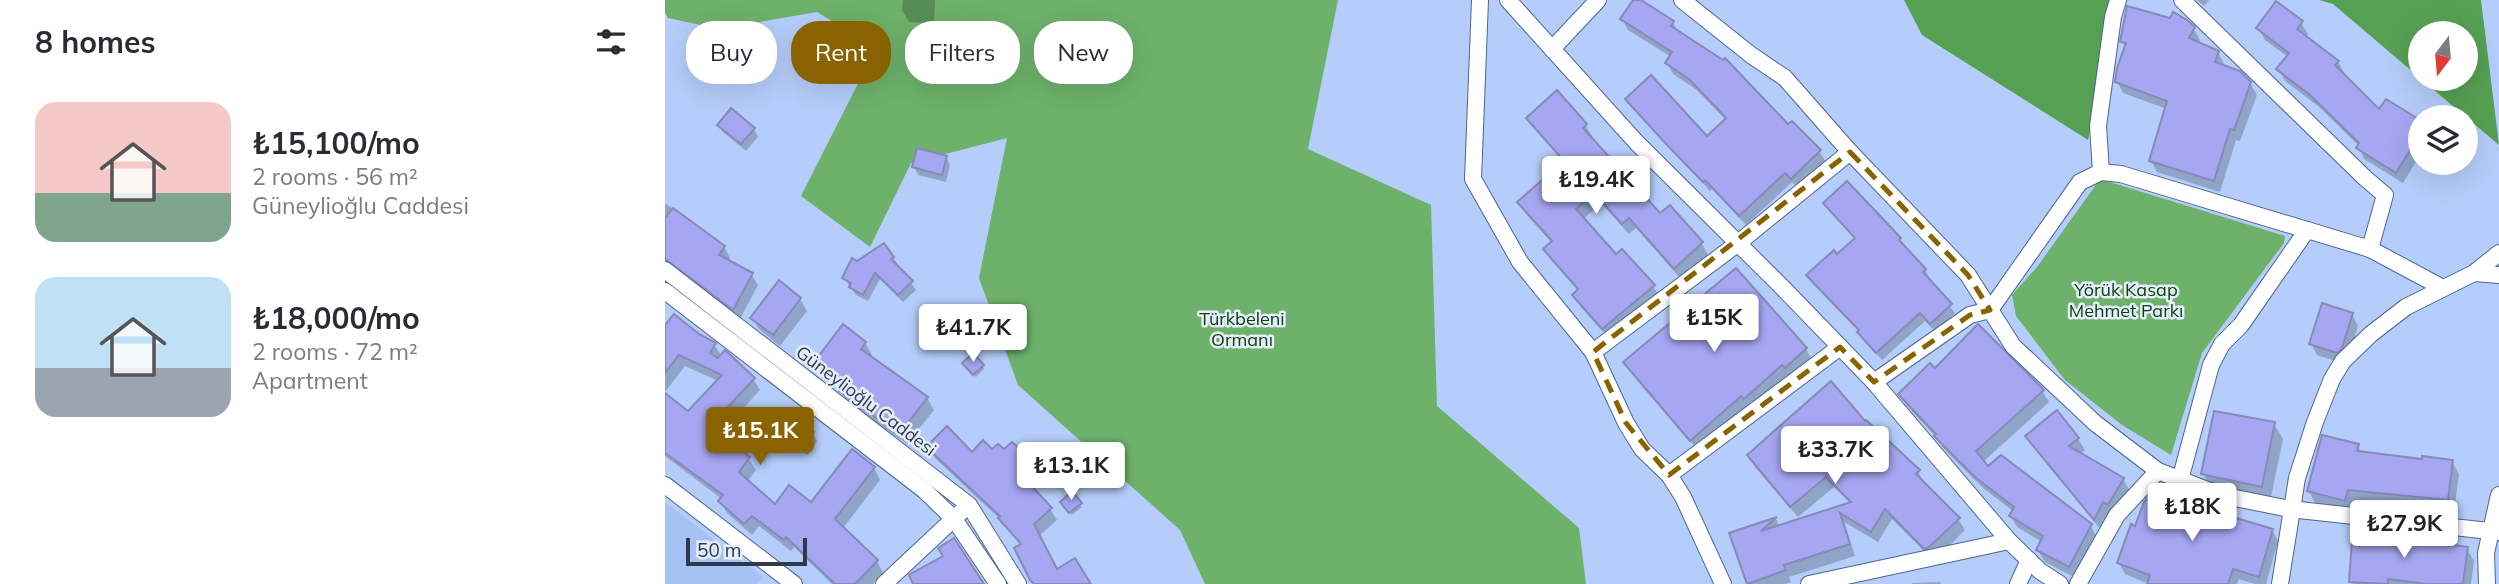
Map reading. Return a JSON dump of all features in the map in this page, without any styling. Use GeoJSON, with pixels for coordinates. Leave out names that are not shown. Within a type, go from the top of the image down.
{"type":"FeatureCollection","features":[{"type":"Feature","properties":{"kind":"street"},"geometry":{"type":"LineString","coordinates":[[1481,0],[1473,179],[1520,262],[1593,352],[1626,423],[1642,449],[1669,475],[1683,497],[1723,584]]}},
{"type":"Feature","properties":{"kind":"street"},"geometry":{"type":"LineString","coordinates":[[1507,0],[1637,143],[1874,382],[2009,541],[2060,584]]}},
{"type":"Feature","properties":{"kind":"street"},"geometry":{"type":"LineString","coordinates":[[1552,49],[1598,0]]}},
{"type":"Feature","properties":{"kind":"street"},"geometry":{"type":"LineString","coordinates":[[1682,0],[1784,78],[1850,152],[1968,275],[2013,346],[2095,423],[2158,471],[2220,495],[2290,509],[2494,533]]}},
{"type":"Feature","properties":{"kind":"street"},"geometry":{"type":"LineString","coordinates":[[2101,172],[2098,126],[2117,0]]}},
{"type":"Feature","properties":{"kind":"street"},"geometry":{"type":"LineString","coordinates":[[2182,0],[2385,195],[2370,249]]}},
{"type":"Feature","properties":{"kind":"street"},"geometry":{"type":"LineString","coordinates":[[1593,352],[1737,244],[1850,152]]}},
{"type":"Feature","properties":{"kind":"street"},"geometry":{"type":"LineString","coordinates":[[1874,382],[1969,316],[1990,310],[2080,182],[2101,172],[2121,174],[2370,249],[2443,288]]}},
{"type":"Feature","properties":{"kind":"street"},"geometry":{"type":"LineString","coordinates":[[2180,480],[2211,365],[2222,344],[2241,325],[2307,230]]}},
{"type":"Feature","properties":{"kind":"street"},"geometry":{"type":"LineString","coordinates":[[2280,584],[2297,478],[2315,422],[2332,379],[2343,361],[2371,334],[2406,307],[2474,273],[2499,253]]}},
{"type":"Feature","properties":{"kind":"street","name":"Güneylioğlu Caddesi"},"geometry":{"type":"LineString","coordinates":[[665,270],[969,505],[1018,584]]}},
{"type":"Feature","properties":{"kind":"street"},"geometry":{"type":"LineString","coordinates":[[2474,273],[2499,275]]}},
{"type":"Feature","properties":{"kind":"street","name":"Güneylioğlu Caddesi"},"geometry":{"type":"LineString","coordinates":[[665,291],[924,490],[954,519],[998,584]]}},
{"type":"Feature","properties":{"kind":"street"},"geometry":{"type":"LineString","coordinates":[[1669,475],[1840,347]]}},
{"type":"Feature","properties":{"kind":"street"},"geometry":{"type":"LineString","coordinates":[[2078,584],[2117,515],[2158,471]]}},
{"type":"Feature","properties":{"kind":"street"},"geometry":{"type":"LineString","coordinates":[[665,485],[793,584]]}},
{"type":"Feature","properties":{"kind":"street"},"geometry":{"type":"LineString","coordinates":[[2487,584],[2486,553],[2494,533],[2499,495]]}},
{"type":"Feature","properties":{"kind":"street"},"geometry":{"type":"LineString","coordinates":[[884,584],[969,505]]}},
{"type":"Feature","properties":{"kind":"street"},"geometry":{"type":"LineString","coordinates":[[1809,584],[2009,541]]}},
{"type":"Feature","properties":{"kind":"street"},"geometry":{"type":"LineString","coordinates":[[2018,584],[2029,560]]}},
{"type":"Feature","properties":{"kind":"highlighted area"},"geometry":{"type":"Polygon","coordinates":[[[1850,152],[1968,275],[1990,310],[1970,315],[1874,382],[1840,347],[1669,475],[1626,423],[1593,352],[1850,152]]]}},
{"type":"Feature","properties":{"kind":"shaded area"},"geometry":{"type":"Polygon","coordinates":[[[665,502],[763,577],[757,584],[665,584],[665,502]]]}},
{"type":"Feature","properties":{"kind":"green space","name":"Türkbeleni Ormanı"},"geometry":{"type":"Polygon","coordinates":[[[665,0],[1338,0],[1308,149],[1431,205],[1437,406],[1579,528],[1586,584],[1205,584],[1180,530],[1018,385],[979,278],[1007,138],[911,163],[870,247],[801,196],[858,84],[891,84],[891,21],[832,21],[817,12],[765,21],[686,22],[668,18],[665,13],[665,0]]]}},
{"type":"Feature","properties":{"kind":"green space"},"geometry":{"type":"Polygon","coordinates":[[[1904,0],[2113,0],[2088,140],[1922,35],[1904,0]]]}},
{"type":"Feature","properties":{"kind":"green space"},"geometry":{"type":"Polygon","coordinates":[[[2319,0],[2481,0],[2499,145],[2478,127],[2478,105],[2452,105],[2435,91],[2478,91],[2478,21],[2408,21],[2408,68],[2333,4],[2319,0]]]}},
{"type":"Feature","properties":{"kind":"green space","name":"Yörük Kasap Mehmet Parkı"},"geometry":{"type":"Polygon","coordinates":[[[2100,179],[2285,236],[2284,243],[2202,353],[2171,455],[2122,425],[2065,380],[2016,316],[2012,295],[2037,267],[2100,179]]]}},
{"type":"Feature","properties":{"kind":"building"},"geometry":{"type":"Polygon","coordinates":[[[1633,0],[1641,0],[1674,21],[1671,26],[1723,60],[1725,58],[1788,124],[1792,121],[1821,150],[1791,179],[1785,173],[1739,216],[1625,99],[1651,75],[1707,136],[1726,118],[1689,79],[1665,63],[1672,52],[1620,19],[1633,0]]]}},
{"type":"Feature","properties":{"kind":"building"},"geometry":{"type":"Polygon","coordinates":[[[2276,1],[2303,21],[2297,29],[2339,61],[2335,65],[2379,109],[2386,99],[2408,113],[2408,154],[2396,173],[2356,148],[2359,143],[2310,95],[2276,69],[2289,53],[2256,28],[2276,1]]]}},
{"type":"Feature","properties":{"kind":"building"},"geometry":{"type":"Polygon","coordinates":[[[2127,6],[2170,18],[2173,12],[2187,20],[2195,27],[2189,38],[2219,51],[2215,62],[2240,71],[2251,82],[2234,130],[2230,129],[2214,181],[2149,161],[2167,101],[2115,82],[2126,43],[2120,42],[2127,6]]]}},
{"type":"Feature","properties":{"kind":"building"},"geometry":{"type":"Polygon","coordinates":[[[1557,90],[1587,124],[1583,128],[1660,213],[1670,205],[1703,242],[1674,269],[1629,218],[1622,224],[1594,193],[1576,209],[1616,254],[1622,249],[1655,285],[1602,329],[1572,295],[1578,289],[1543,249],[1552,241],[1517,202],[1564,161],[1526,118],[1557,90]]]}},
{"type":"Feature","properties":{"kind":"building"},"geometry":{"type":"Polygon","coordinates":[[[731,108],[755,128],[741,144],[717,125],[731,108]]]}},
{"type":"Feature","properties":{"kind":"building"},"geometry":{"type":"Polygon","coordinates":[[[917,148],[947,156],[942,175],[912,167],[917,148]]]}},
{"type":"Feature","properties":{"kind":"building"},"geometry":{"type":"Polygon","coordinates":[[[1847,181],[1901,238],[1899,240],[1926,269],[1923,272],[1952,304],[1930,324],[1920,313],[1876,353],[1857,332],[1859,330],[1806,275],[1834,250],[1837,254],[1855,238],[1823,203],[1847,181]]]}},
{"type":"Feature","properties":{"kind":"building"},"geometry":{"type":"Polygon","coordinates":[[[673,208],[725,246],[719,255],[753,273],[733,310],[665,259],[665,218],[673,208]]]}},
{"type":"Feature","properties":{"kind":"building"},"geometry":{"type":"Polygon","coordinates":[[[884,243],[894,257],[891,259],[913,281],[898,295],[875,273],[863,295],[849,287],[851,283],[842,278],[852,258],[857,261],[884,243]]]}},
{"type":"Feature","properties":{"kind":"building"},"geometry":{"type":"Polygon","coordinates":[[[1736,268],[1807,348],[1785,368],[1782,365],[1744,399],[1741,396],[1690,441],[1623,362],[1736,268]]]}},
{"type":"Feature","properties":{"kind":"building"},"geometry":{"type":"Polygon","coordinates":[[[779,280],[801,298],[773,335],[750,318],[779,280]]]}},
{"type":"Feature","properties":{"kind":"building"},"geometry":{"type":"Polygon","coordinates":[[[2322,303],[2353,313],[2342,348],[2337,353],[2309,344],[2322,303]]]}},
{"type":"Feature","properties":{"kind":"building"},"geometry":{"type":"Polygon","coordinates":[[[674,314],[699,334],[716,343],[710,353],[718,358],[725,350],[755,378],[710,426],[750,457],[739,472],[775,504],[789,485],[811,502],[852,449],[875,467],[835,519],[878,560],[855,584],[835,584],[786,537],[784,540],[752,516],[744,524],[718,501],[723,495],[665,453],[665,393],[688,411],[722,375],[679,355],[665,373],[665,325],[674,314]]]}},
{"type":"Feature","properties":{"kind":"building"},"geometry":{"type":"Polygon","coordinates":[[[843,324],[866,342],[861,349],[928,397],[899,434],[839,391],[844,384],[815,361],[843,324]]]}},
{"type":"Feature","properties":{"kind":"building"},"geometry":{"type":"Polygon","coordinates":[[[1978,324],[2044,390],[1976,451],[1988,466],[2001,455],[2092,524],[2069,567],[2036,550],[2043,536],[2009,516],[2014,507],[1975,477],[1934,436],[1936,434],[1898,394],[1930,363],[1935,368],[1978,324]]]}},
{"type":"Feature","properties":{"kind":"building"},"geometry":{"type":"Polygon","coordinates":[[[973,353],[984,365],[973,375],[962,363],[973,353]]]}},
{"type":"Feature","properties":{"kind":"building"},"geometry":{"type":"Polygon","coordinates":[[[1831,381],[1865,421],[1920,470],[1916,474],[1960,518],[1924,549],[1885,509],[1871,532],[1840,513],[1850,544],[1784,565],[1786,570],[1747,584],[1729,533],[1777,517],[1761,531],[1851,502],[1826,477],[1790,507],[1747,455],[1831,381]]]}},
{"type":"Feature","properties":{"kind":"building"},"geometry":{"type":"Polygon","coordinates":[[[2057,410],[2079,438],[2069,446],[2124,478],[2108,505],[2103,502],[2094,520],[2025,436],[2057,410]]]}},
{"type":"Feature","properties":{"kind":"building"},"geometry":{"type":"Polygon","coordinates":[[[2214,411],[2275,422],[2262,487],[2201,474],[2214,411]]]}},
{"type":"Feature","properties":{"kind":"building"},"geometry":{"type":"Polygon","coordinates":[[[787,415],[814,432],[803,449],[777,431],[787,415]]]}},
{"type":"Feature","properties":{"kind":"building"},"geometry":{"type":"Polygon","coordinates":[[[947,426],[972,452],[983,440],[992,449],[998,444],[1004,449],[1012,442],[1030,458],[1018,471],[1052,508],[1034,524],[1057,569],[1075,558],[1091,584],[1034,584],[1030,580],[1014,548],[1021,544],[998,518],[1000,516],[926,447],[947,426]]]}},
{"type":"Feature","properties":{"kind":"building"},"geometry":{"type":"Polygon","coordinates":[[[2322,435],[2359,444],[2357,451],[2453,460],[2448,500],[2348,490],[2345,501],[2307,491],[2322,435]]]}},
{"type":"Feature","properties":{"kind":"building"},"geometry":{"type":"Polygon","coordinates":[[[2157,487],[2200,503],[2199,507],[2273,529],[2259,577],[2233,569],[2228,584],[2147,584],[2150,575],[2117,563],[2131,524],[2135,526],[2144,502],[2157,487]]]}},
{"type":"Feature","properties":{"kind":"building"},"geometry":{"type":"Polygon","coordinates":[[[1072,491],[1082,503],[1069,513],[1060,502],[1072,491]]]}},
{"type":"Feature","properties":{"kind":"building"},"geometry":{"type":"Polygon","coordinates":[[[2353,527],[2391,531],[2391,536],[2468,547],[2463,584],[2426,584],[2388,579],[2388,584],[2349,582],[2353,527]]]}},
{"type":"Feature","properties":{"kind":"building"},"geometry":{"type":"Polygon","coordinates":[[[954,538],[984,584],[913,584],[909,575],[943,556],[938,548],[954,538]]]}}]}
